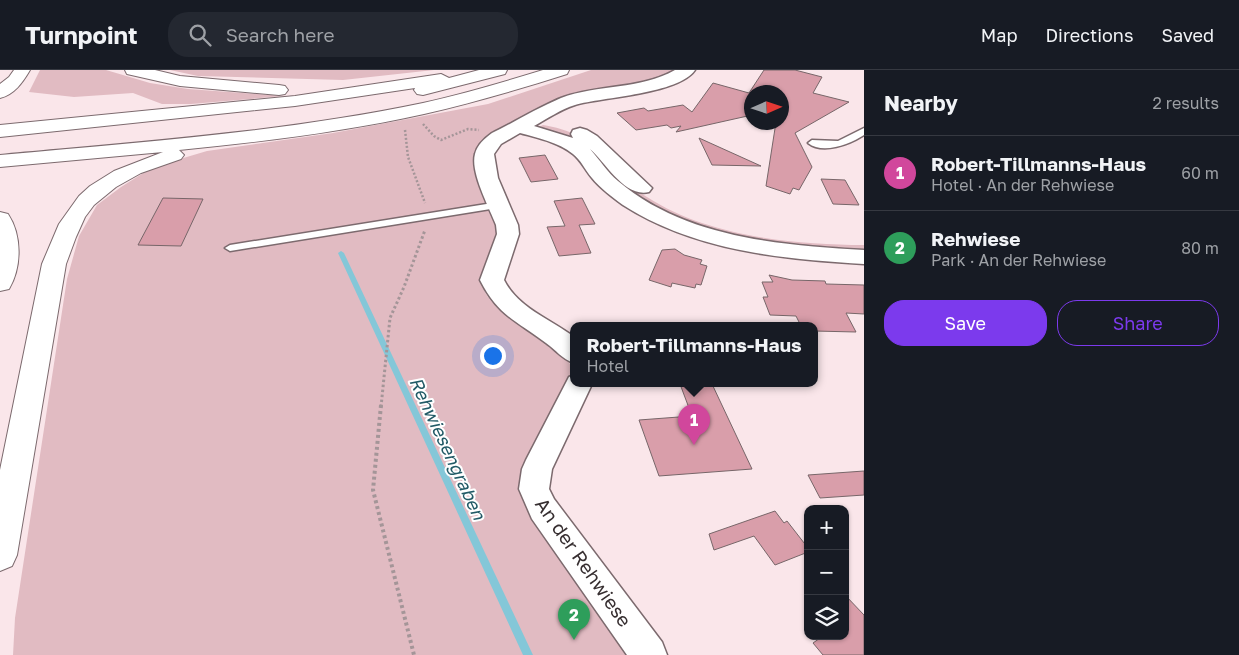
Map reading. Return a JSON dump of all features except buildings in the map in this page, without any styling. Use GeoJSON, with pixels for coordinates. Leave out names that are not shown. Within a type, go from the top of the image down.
{"type":"FeatureCollection","features":[{"type":"Feature","properties":{"kind":"highway"},"geometry":{"type":"LineString","coordinates":[[0,93],[16,80],[22,70]]}},
{"type":"Feature","properties":{"kind":"highway"},"geometry":{"type":"LineString","coordinates":[[133,70],[180,81],[242,88],[280,90],[372,89]]}},
{"type":"Feature","properties":{"kind":"highway"},"geometry":{"type":"LineString","coordinates":[[0,143],[295,113],[392,97],[499,70]]}},
{"type":"Feature","properties":{"kind":"highway"},"geometry":{"type":"LineString","coordinates":[[0,161],[287,133],[407,112],[477,97],[561,70]]}},
{"type":"Feature","properties":{"kind":"highway"},"geometry":{"type":"LineString","coordinates":[[0,131],[295,101],[427,80],[480,75]]}},
{"type":"Feature","properties":{"kind":"highway"},"geometry":{"type":"LineString","coordinates":[[0,171],[265,140],[287,133]]}},
{"type":"Feature","properties":{"kind":"highway"},"geometry":{"type":"LineString","coordinates":[[0,556],[54,264],[68,230],[79,210],[97,192],[115,179],[136,168],[204,147]]}},
{"type":"Feature","properties":{"kind":"highway"},"geometry":{"type":"LineString","coordinates":[[0,219],[6,231],[8,242],[0,283]]}},
{"type":"Feature","properties":{"kind":"street"},"geometry":{"type":"LineString","coordinates":[[570,348],[516,311],[495,290],[492,280],[508,234],[508,225],[483,164],[484,154],[490,144],[567,102],[590,96],[636,90],[673,78],[687,70]]}},
{"type":"Feature","properties":{"kind":"street"},"geometry":{"type":"LineString","coordinates":[[541,116],[589,138],[602,147],[635,184],[677,207],[722,224],[748,229],[830,239],[864,240]]}},
{"type":"Feature","properties":{"kind":"street"},"geometry":{"type":"LineString","coordinates":[[517,128],[570,143],[580,150],[610,184],[633,202],[685,227],[765,248],[864,257]]}},
{"type":"Feature","properties":{"kind":"street","name":"An der Rehwiese"},"geometry":{"type":"LineString","coordinates":[[578,387],[537,469],[534,489],[543,509],[649,655]]}},
{"type":"Feature","properties":{"kind":"lane"},"geometry":{"type":"LineString","coordinates":[[812,143],[838,145],[864,131]]}},
{"type":"Feature","properties":{"kind":"lane"},"geometry":{"type":"LineString","coordinates":[[230,248],[499,205]]}},
{"type":"Feature","properties":{"kind":"path"},"geometry":{"type":"LineString","coordinates":[[421,122],[434,136],[441,140],[468,129],[482,131]]}},
{"type":"Feature","properties":{"kind":"path"},"geometry":{"type":"LineString","coordinates":[[405,123],[408,157],[430,216],[390,318],[373,490],[414,655]]}},
{"type":"Feature","properties":{"kind":"shaded area"},"geometry":{"type":"Polygon","coordinates":[[[40,70],[106,70],[150,83],[188,89],[284,96],[191,104],[162,104],[133,93],[74,97],[29,92],[40,70]]]}},
{"type":"Feature","properties":{"kind":"shaded area"},"geometry":{"type":"Polygon","coordinates":[[[170,70],[434,70],[343,80],[198,76],[170,70]]]}},
{"type":"Feature","properties":{"kind":"shaded area"},"geometry":{"type":"Polygon","coordinates":[[[591,70],[674,70],[636,85],[561,99],[500,130],[487,140],[475,157],[477,176],[495,222],[497,233],[496,241],[484,273],[484,289],[488,297],[496,305],[559,351],[570,365],[570,377],[567,385],[525,472],[632,655],[13,655],[15,618],[67,279],[79,236],[97,205],[153,167],[207,151],[333,133],[488,104],[591,70]]]}},
{"type":"Feature","properties":{"kind":"shaded area"},"geometry":{"type":"Polygon","coordinates":[[[543,125],[566,131],[579,137],[597,151],[638,191],[671,211],[724,230],[752,236],[808,243],[864,245],[864,251],[818,249],[730,236],[661,212],[539,127],[543,125]]]}},
{"type":"Feature","properties":{"kind":"waterway","name":"Rehwiesengraben"},"geometry":{"type":"LineString","coordinates":[[341,253],[528,655]]}},
{"type":"Feature","properties":{"kind":"place","name":"Robert-Tillmanns-Haus"},"geometry":{"type":"Point","coordinates":[694,445]}},
{"type":"Feature","properties":{"kind":"place","name":"Rehwiese"},"geometry":{"type":"Point","coordinates":[574,640]}}]}
